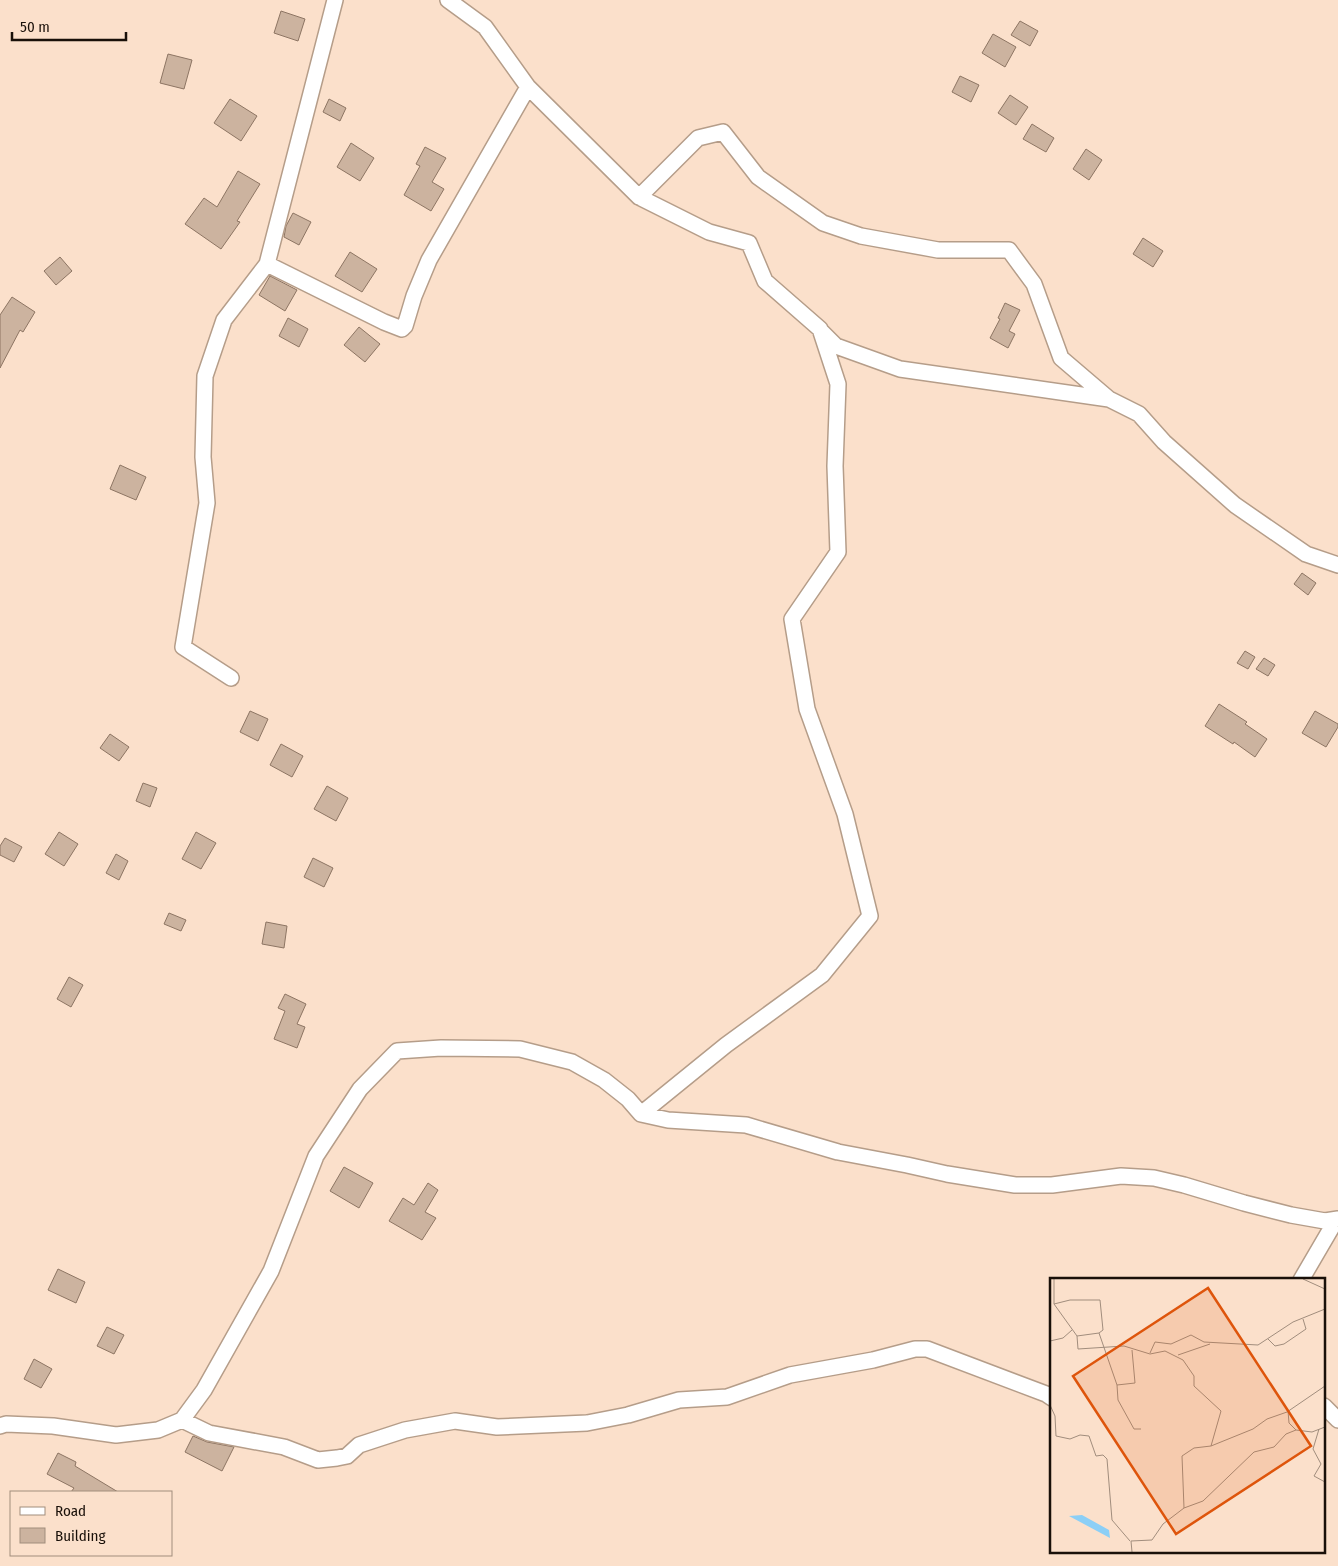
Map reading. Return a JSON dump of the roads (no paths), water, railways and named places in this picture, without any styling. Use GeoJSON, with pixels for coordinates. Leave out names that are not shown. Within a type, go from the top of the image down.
{"type":"FeatureCollection","features":[{"type":"Feature","properties":{"kind":"street"},"geometry":{"type":"LineString","coordinates":[[231,678],[183,647],[206,503],[203,457],[205,376],[224,320],[267,264],[335,0]]}},
{"type":"Feature","properties":{"kind":"street"},"geometry":{"type":"LineString","coordinates":[[448,0],[485,27],[528,87],[639,198],[710,232],[749,243],[765,281],[820,329],[836,346],[900,369],[1109,399]]}},
{"type":"Feature","properties":{"kind":"street"},"geometry":{"type":"LineString","coordinates":[[267,264],[384,322],[402,329],[406,326],[414,296],[429,260],[528,87]]}},
{"type":"Feature","properties":{"kind":"street"},"geometry":{"type":"LineString","coordinates":[[639,198],[698,138],[723,132],[758,177],[823,223],[861,236],[938,250],[1009,250],[1034,284],[1061,358],[1109,399],[1139,414],[1164,442],[1235,505],[1306,554],[1338,565]]}},
{"type":"Feature","properties":{"kind":"street"},"geometry":{"type":"LineString","coordinates":[[641,1114],[726,1045],[822,975],[870,916],[845,814],[807,709],[792,619],[838,552],[835,466],[838,384],[820,329]]}},
{"type":"Feature","properties":{"kind":"street"},"geometry":{"type":"LineString","coordinates":[[0,1426],[6,1424],[52,1426],[116,1435],[158,1430],[182,1420],[204,1390],[271,1271],[316,1156],[360,1089],[397,1051],[441,1048],[520,1049],[572,1062],[604,1080],[628,1099],[641,1114],[668,1120],[746,1125],[838,1152],[1015,1185],[1052,1185],[1121,1176],[1154,1178],[1290,1215],[1325,1221],[1337,1220]]}},
{"type":"Feature","properties":{"kind":"street"},"geometry":{"type":"LineString","coordinates":[[1302,1278],[1337,1220]]}},
{"type":"Feature","properties":{"kind":"street"},"geometry":{"type":"LineString","coordinates":[[182,1420],[209,1433],[247,1439],[284,1448],[318,1460],[346,1456],[359,1445],[414,1428],[455,1420],[497,1427],[587,1423],[628,1415],[679,1400],[727,1397],[790,1375],[873,1360],[915,1349],[927,1349],[1050,1397]]}},
{"type":"Feature","properties":{"kind":"street"},"geometry":{"type":"LineString","coordinates":[[1326,1408],[1338,1420]]}}]}
